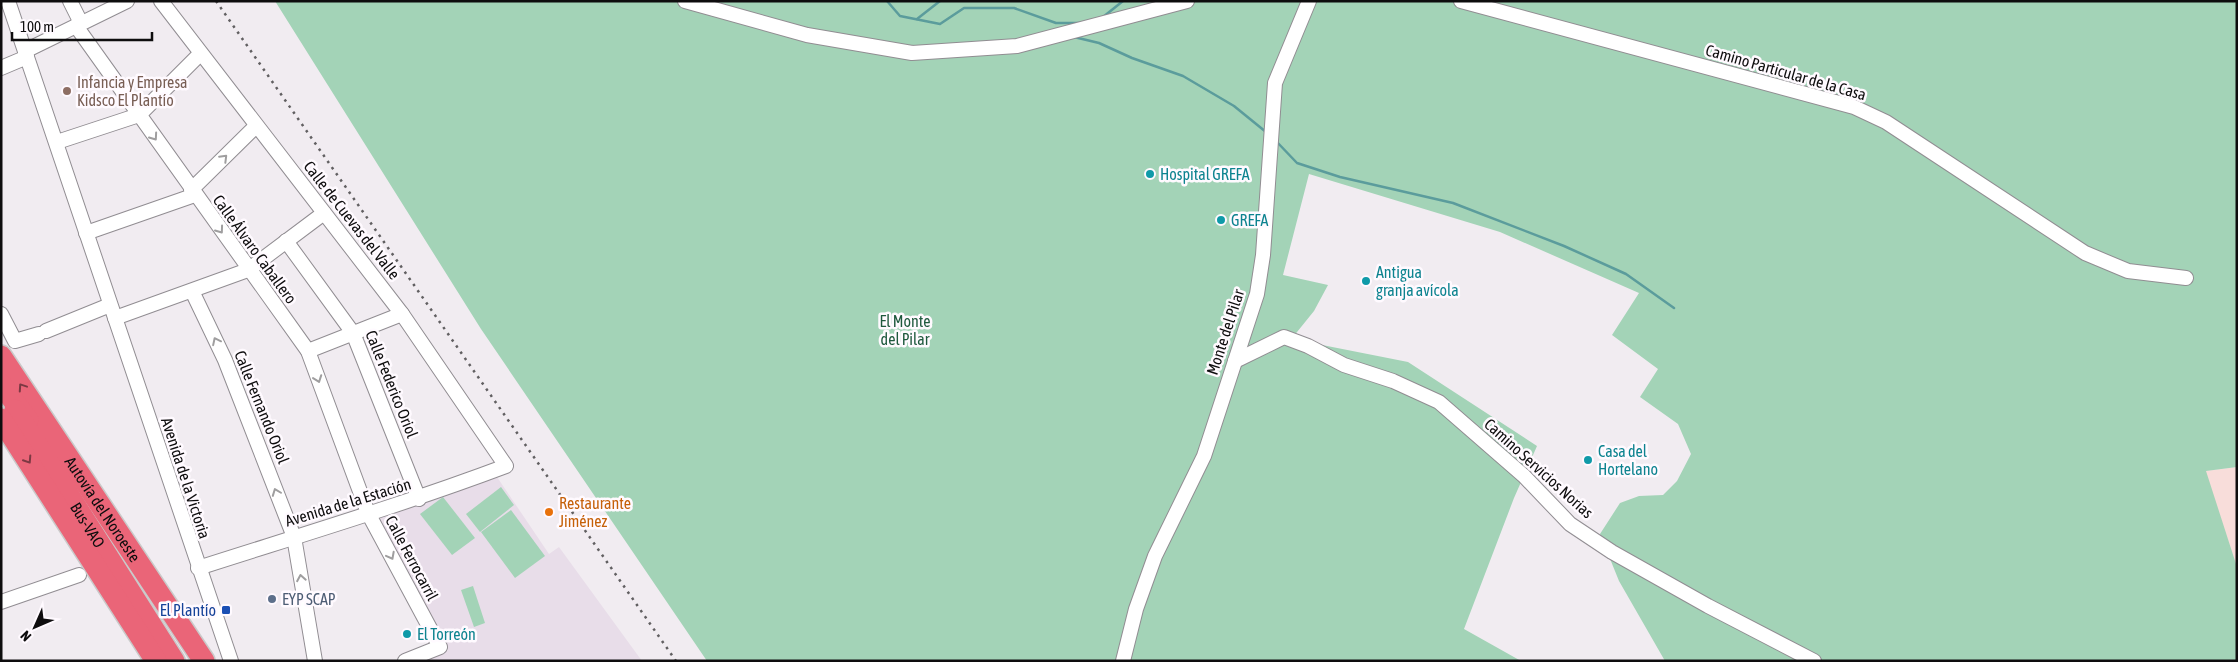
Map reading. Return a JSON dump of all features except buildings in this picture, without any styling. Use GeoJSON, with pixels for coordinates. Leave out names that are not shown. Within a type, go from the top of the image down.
{"type":"FeatureCollection","features":[{"type":"Feature","properties":{"kind":"highway","name":"Autovía del Noroeste"},"geometry":{"type":"LineString","coordinates":[[1,356],[204,661]]}},
{"type":"Feature","properties":{"kind":"highway"},"geometry":{"type":"LineString","coordinates":[[1,384],[45,444],[149,599],[187,661]]}},
{"type":"Feature","properties":{"kind":"highway","name":"Bus-VAO"},"geometry":{"type":"LineString","coordinates":[[1,389],[174,661]]}},
{"type":"Feature","properties":{"kind":"highway"},"geometry":{"type":"LineString","coordinates":[[1,419],[156,661]]}},
{"type":"Feature","properties":{"kind":"highway"},"geometry":{"type":"LineString","coordinates":[[106,581],[104,591],[144,661]]}},
{"type":"Feature","properties":{"kind":"street","name":"Avenida de la Victoria"},"geometry":{"type":"LineString","coordinates":[[8,1],[231,661]]}},
{"type":"Feature","properties":{"kind":"street","name":"Calle Álvaro Caballero"},"geometry":{"type":"LineString","coordinates":[[70,1],[78,25],[138,115],[308,351],[368,513]]}},
{"type":"Feature","properties":{"kind":"street"},"geometry":{"type":"LineString","coordinates":[[1,68],[78,25],[126,1]]}},
{"type":"Feature","properties":{"kind":"street","name":"Calle de Cuevas del Valle"},"geometry":{"type":"LineString","coordinates":[[161,1],[402,314],[506,466]]}},
{"type":"Feature","properties":{"kind":"street"},"geometry":{"type":"LineString","coordinates":[[685,1],[807,35],[912,53],[1017,46],[1188,1]]}},
{"type":"Feature","properties":{"kind":"street","name":"Monte del Pilar"},"geometry":{"type":"LineString","coordinates":[[1123,661],[1136,609],[1155,556],[1204,456],[1257,294],[1263,255],[1275,83],[1309,1]]}},
{"type":"Feature","properties":{"kind":"street","name":"Camino Particular de la Casa"},"geometry":{"type":"LineString","coordinates":[[1461,1],[1854,107],[1886,122],[2085,252],[2128,271],[2186,278]]}},
{"type":"Feature","properties":{"kind":"street"},"geometry":{"type":"LineString","coordinates":[[57,142],[138,115],[200,54]]}},
{"type":"Feature","properties":{"kind":"street"},"geometry":{"type":"LineString","coordinates":[[86,233],[193,193],[256,126]]}},
{"type":"Feature","properties":{"kind":"street"},"geometry":{"type":"LineString","coordinates":[[115,318],[248,270],[324,214]]}},
{"type":"Feature","properties":{"kind":"street","name":"Calle Federico Oriol"},"geometry":{"type":"LineString","coordinates":[[286,241],[353,333],[419,498]]}},
{"type":"Feature","properties":{"kind":"street","name":"Calle Fernando Oriol"},"geometry":{"type":"LineString","coordinates":[[192,291],[225,360],[294,537],[315,661]]}},
{"type":"Feature","properties":{"kind":"street"},"geometry":{"type":"LineString","coordinates":[[1,314],[16,341],[110,305]]}},
{"type":"Feature","properties":{"kind":"street"},"geometry":{"type":"LineString","coordinates":[[308,351],[402,314]]}},
{"type":"Feature","properties":{"kind":"street","name":"Camino Servicios Norias"},"geometry":{"type":"LineString","coordinates":[[1235,360],[1284,337],[1308,346],[1344,365],[1419,391],[1439,402],[1455,415],[1524,476],[1570,524],[1612,552],[1708,606],[1814,661]]}},
{"type":"Feature","properties":{"kind":"street","name":"Avenida de la Estación"},"geometry":{"type":"LineString","coordinates":[[198,568],[419,498],[506,466]]}},
{"type":"Feature","properties":{"kind":"street","name":"Calle Ferrocarril"},"geometry":{"type":"LineString","coordinates":[[368,513],[440,647],[405,661]]}},
{"type":"Feature","properties":{"kind":"street"},"geometry":{"type":"LineString","coordinates":[[1,602],[79,575]]}},
{"type":"Feature","properties":{"kind":"shaded area"},"geometry":{"type":"Polygon","coordinates":[[[2237,467],[2237,567],[2205,471],[2237,467]]]}},
{"type":"Feature","properties":{"kind":"shaded area"},"geometry":{"type":"Polygon","coordinates":[[[497,477],[549,554],[559,547],[642,661],[418,661],[448,650],[379,521],[380,518],[497,477]]]}},
{"type":"Feature","properties":{"kind":"green space","name":"El Monte del Pilar"},"geometry":{"type":"Polygon","coordinates":[[[275,1],[2237,1],[2237,467],[2206,471],[2237,567],[2237,661],[1665,661],[1619,581],[1600,534],[1620,503],[1639,496],[1663,495],[1677,481],[1691,454],[1678,424],[1640,397],[1658,369],[1612,335],[1639,293],[1500,232],[1309,174],[1283,275],[1328,285],[1314,311],[1293,337],[1307,342],[1408,362],[1537,446],[1514,498],[1464,629],[1521,661],[707,661],[481,329],[275,1]]]}},
{"type":"Feature","properties":{"kind":"green space"},"geometry":{"type":"Polygon","coordinates":[[[501,487],[514,505],[480,532],[466,514],[501,487]]]}},
{"type":"Feature","properties":{"kind":"green space"},"geometry":{"type":"Polygon","coordinates":[[[443,497],[475,538],[452,555],[420,514],[443,497]]]}},
{"type":"Feature","properties":{"kind":"green space"},"geometry":{"type":"Polygon","coordinates":[[[511,510],[545,556],[515,578],[481,532],[511,510]]]}},
{"type":"Feature","properties":{"kind":"green space"},"geometry":{"type":"Polygon","coordinates":[[[473,586],[485,623],[474,627],[461,590],[473,586]]]}},
{"type":"Feature","properties":{"kind":"waterway"},"geometry":{"type":"LineString","coordinates":[[887,1],[900,16],[940,24],[964,8],[1014,8],[1056,23],[1081,23]]}},
{"type":"Feature","properties":{"kind":"waterway"},"geometry":{"type":"LineString","coordinates":[[917,19],[940,1]]}},
{"type":"Feature","properties":{"kind":"waterway"},"geometry":{"type":"LineString","coordinates":[[1103,17],[1123,1]]}},
{"type":"Feature","properties":{"kind":"waterway"},"geometry":{"type":"LineString","coordinates":[[1074,37],[1099,43],[1132,58],[1183,76],[1234,106],[1266,132]]}},
{"type":"Feature","properties":{"kind":"waterway"},"geometry":{"type":"LineString","coordinates":[[1276,141],[1297,163],[1340,177],[1453,203],[1564,246],[1626,274],[1674,308]]}},
{"type":"Feature","properties":{"kind":"railway"},"geometry":{"type":"LineString","coordinates":[[216,1],[676,661]]}},
{"type":"Feature","properties":{"kind":"place","name":"Infancia y Empresa Kidsco El Plantío"},"geometry":{"type":"Point","coordinates":[67,91]}},
{"type":"Feature","properties":{"kind":"place","name":"Hospital GREFA"},"geometry":{"type":"Point","coordinates":[1150,174]}},
{"type":"Feature","properties":{"kind":"place","name":"GREFA"},"geometry":{"type":"Point","coordinates":[1221,220]}},
{"type":"Feature","properties":{"kind":"place","name":"Antigua granja avícola"},"geometry":{"type":"Point","coordinates":[1366,281]}},
{"type":"Feature","properties":{"kind":"place","name":"Casa del Hortelano"},"geometry":{"type":"Point","coordinates":[1588,460]}},
{"type":"Feature","properties":{"kind":"place","name":"Restaurante Jiménez"},"geometry":{"type":"Point","coordinates":[549,512]}},
{"type":"Feature","properties":{"kind":"place","name":"EYP SCAP"},"geometry":{"type":"Point","coordinates":[272,599]}},
{"type":"Feature","properties":{"kind":"place","name":"El Plantío"},"geometry":{"type":"Point","coordinates":[226,610]}},
{"type":"Feature","properties":{"kind":"place","name":"El Torreón"},"geometry":{"type":"Point","coordinates":[407,634]}}]}
